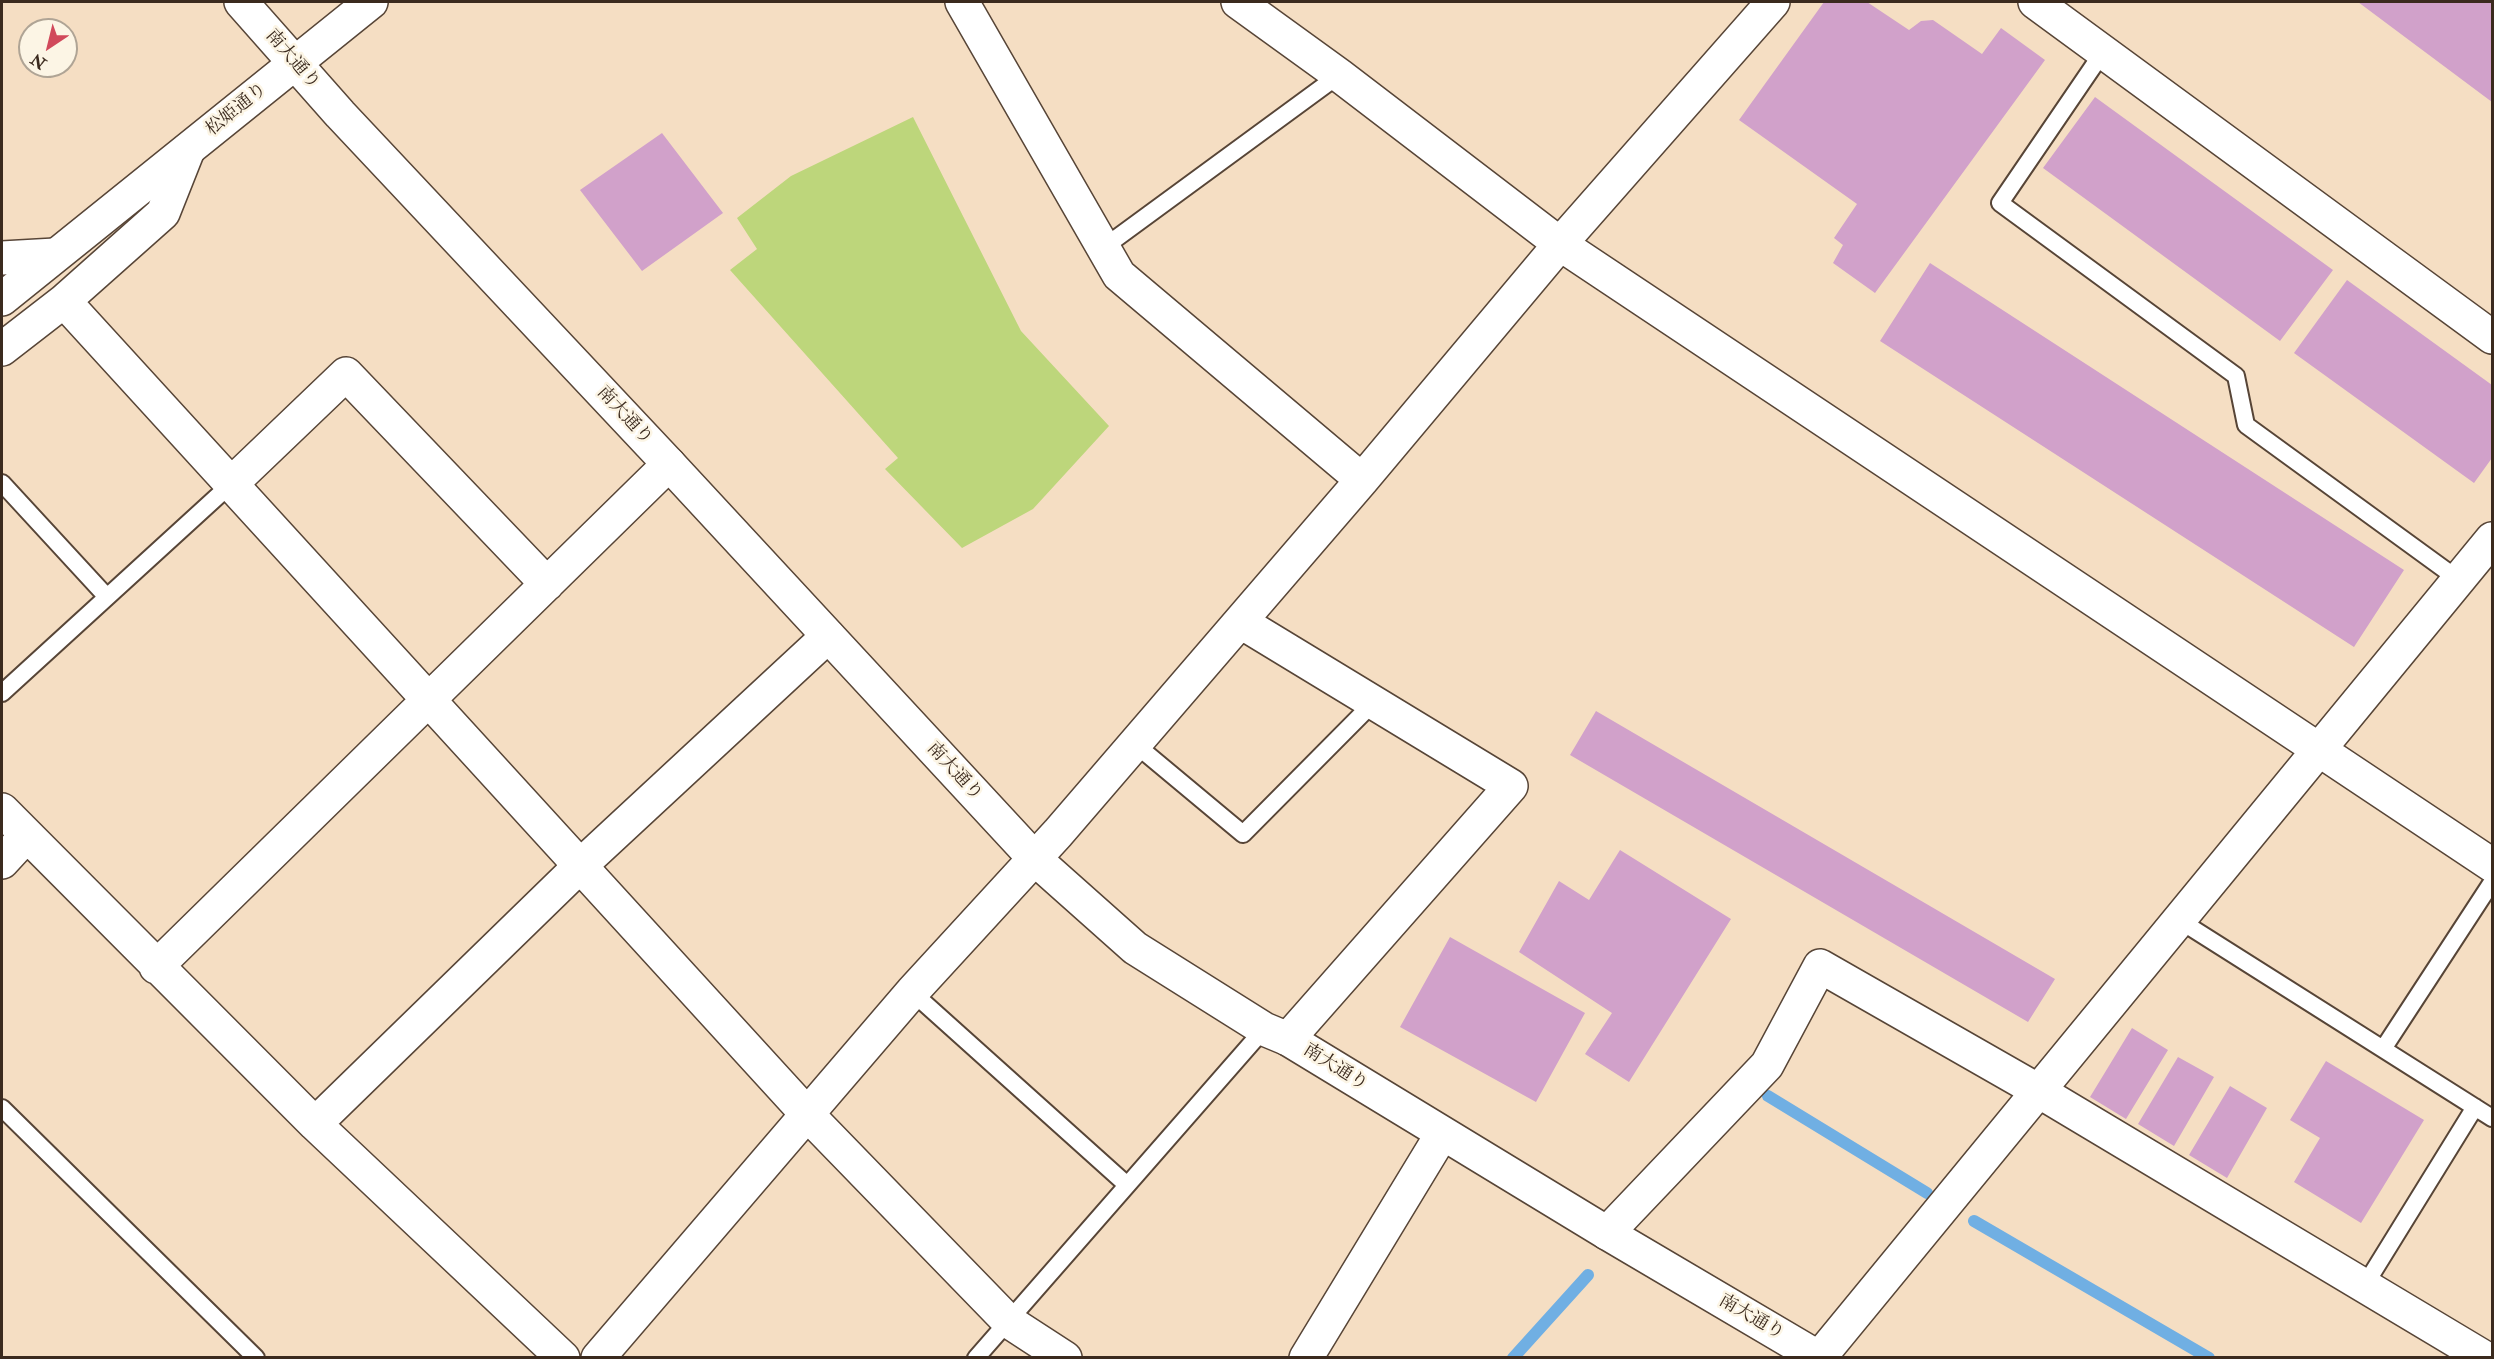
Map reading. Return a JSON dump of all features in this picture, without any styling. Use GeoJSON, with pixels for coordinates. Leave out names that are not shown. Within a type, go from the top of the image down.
{"type":"FeatureCollection","features":[{"type":"Feature","properties":{"kind":"street","name":"南大通り"},"geometry":{"type":"LineString","coordinates":[[241,2],[294,64],[1035,859],[1135,948],[1819,1358]]}},
{"type":"Feature","properties":{"kind":"street","name":"松姫通り"},"geometry":{"type":"LineString","coordinates":[[2,299],[371,2]]}},
{"type":"Feature","properties":{"kind":"street"},"geometry":{"type":"LineString","coordinates":[[962,2],[1119,275],[1362,480]]}},
{"type":"Feature","properties":{"kind":"street"},"geometry":{"type":"LineString","coordinates":[[1238,2],[1339,75],[1560,244],[2493,866]]}},
{"type":"Feature","properties":{"kind":"street"},"geometry":{"type":"LineString","coordinates":[[598,1358],[912,992],[1035,859],[1241,622],[1560,244],[1773,2]]}},
{"type":"Feature","properties":{"kind":"street"},"geometry":{"type":"LineString","coordinates":[[2035,2],[2493,337]]}},
{"type":"Feature","properties":{"kind":"street"},"geometry":{"type":"LineString","coordinates":[[2,349],[64,301],[163,213],[188,150]]}},
{"type":"Feature","properties":{"kind":"street"},"geometry":{"type":"LineString","coordinates":[[2,258],[55,255]]}},
{"type":"Feature","properties":{"kind":"street"},"geometry":{"type":"LineString","coordinates":[[64,301],[807,1114],[1008,1322],[1065,1358]]}},
{"type":"Feature","properties":{"kind":"street"},"geometry":{"type":"LineString","coordinates":[[231,484],[346,374],[547,584]]}},
{"type":"Feature","properties":{"kind":"street"},"geometry":{"type":"LineString","coordinates":[[156,967],[669,464]]}},
{"type":"Feature","properties":{"kind":"street"},"geometry":{"type":"LineString","coordinates":[[1819,1358],[2037,1090],[2493,539]]}},
{"type":"Feature","properties":{"kind":"street"},"geometry":{"type":"LineString","coordinates":[[1241,622],[1511,786],[1276,1034]]}},
{"type":"Feature","properties":{"kind":"street"},"geometry":{"type":"LineString","coordinates":[[315,1124],[580,866],[828,636]]}},
{"type":"Feature","properties":{"kind":"street"},"geometry":{"type":"LineString","coordinates":[[2,810],[315,1124],[563,1358]]}},
{"type":"Feature","properties":{"kind":"street"},"geometry":{"type":"LineString","coordinates":[[2,862],[26,836]]}},
{"type":"Feature","properties":{"kind":"street"},"geometry":{"type":"LineString","coordinates":[[1607,1233],[1767,1065],[1820,966],[2037,1090],[2485,1358]]}},
{"type":"Feature","properties":{"kind":"street"},"geometry":{"type":"LineString","coordinates":[[1306,1358],[1442,1134]]}},
{"type":"Feature","properties":{"kind":"lane"},"geometry":{"type":"LineString","coordinates":[[2103,52],[2000,203],[2236,376],[2246,425],[2459,580]]}},
{"type":"Feature","properties":{"kind":"lane"},"geometry":{"type":"LineString","coordinates":[[1103,248],[1339,75]]}},
{"type":"Feature","properties":{"kind":"lane"},"geometry":{"type":"LineString","coordinates":[[2,483],[107,597]]}},
{"type":"Feature","properties":{"kind":"lane"},"geometry":{"type":"LineString","coordinates":[[2,693],[231,484]]}},
{"type":"Feature","properties":{"kind":"lane"},"geometry":{"type":"LineString","coordinates":[[1135,744],[1243,834],[1374,702]]}},
{"type":"Feature","properties":{"kind":"lane"},"geometry":{"type":"LineString","coordinates":[[2383,1049],[2493,882]]}},
{"type":"Feature","properties":{"kind":"lane"},"geometry":{"type":"LineString","coordinates":[[2179,920],[2493,1118]]}},
{"type":"Feature","properties":{"kind":"lane"},"geometry":{"type":"LineString","coordinates":[[912,992],[1127,1185]]}},
{"type":"Feature","properties":{"kind":"lane"},"geometry":{"type":"LineString","coordinates":[[976,1358],[1127,1185],[1276,1034]]}},
{"type":"Feature","properties":{"kind":"lane"},"geometry":{"type":"LineString","coordinates":[[2365,1285],[2475,1107]]}},
{"type":"Feature","properties":{"kind":"lane"},"geometry":{"type":"LineString","coordinates":[[2,1108],[256,1358]]}},
{"type":"Feature","properties":{"kind":"green space"},"geometry":{"type":"Polygon","coordinates":[[[913,117],[1021,331],[1109,426],[1033,509],[962,548],[885,469],[898,458],[730,270],[757,249],[737,218],[791,176],[913,117]]]}},
{"type":"Feature","properties":{"kind":"building"},"geometry":{"type":"Polygon","coordinates":[[[1824,2],[1867,2],[1909,30],[1921,21],[1933,20],[1982,54],[2001,28],[2045,60],[1875,293],[1833,263],[1843,245],[1834,238],[1857,204],[1739,120],[1824,2]]]}},
{"type":"Feature","properties":{"kind":"building"},"geometry":{"type":"Polygon","coordinates":[[[2358,2],[2492,2],[2492,102],[2358,2]]]}},
{"type":"Feature","properties":{"kind":"building"},"geometry":{"type":"Polygon","coordinates":[[[2095,97],[2333,270],[2280,341],[2043,168],[2095,97]]]}},
{"type":"Feature","properties":{"kind":"building"},"geometry":{"type":"Polygon","coordinates":[[[662,133],[723,213],[642,271],[580,190],[662,133]]]}},
{"type":"Feature","properties":{"kind":"building"},"geometry":{"type":"Polygon","coordinates":[[[1930,263],[2404,570],[2354,647],[1880,341],[1930,263]]]}},
{"type":"Feature","properties":{"kind":"building"},"geometry":{"type":"Polygon","coordinates":[[[2347,280],[2492,385],[2492,458],[2474,483],[2294,353],[2347,280]]]}},
{"type":"Feature","properties":{"kind":"building"},"geometry":{"type":"Polygon","coordinates":[[[1596,711],[2055,979],[2028,1022],[1570,755],[1596,711]]]}},
{"type":"Feature","properties":{"kind":"building"},"geometry":{"type":"Polygon","coordinates":[[[1620,850],[1731,919],[1629,1082],[1585,1054],[1612,1013],[1519,952],[1559,881],[1589,900],[1620,850]]]}},
{"type":"Feature","properties":{"kind":"building"},"geometry":{"type":"Polygon","coordinates":[[[1450,937],[1585,1013],[1536,1102],[1400,1027],[1450,937]]]}},
{"type":"Feature","properties":{"kind":"building"},"geometry":{"type":"Polygon","coordinates":[[[2132,1028],[2168,1050],[2126,1119],[2090,1097],[2132,1028]]]}},
{"type":"Feature","properties":{"kind":"building"},"geometry":{"type":"Polygon","coordinates":[[[2178,1057],[2214,1077],[2174,1146],[2138,1124],[2178,1057]]]}},
{"type":"Feature","properties":{"kind":"building"},"geometry":{"type":"Polygon","coordinates":[[[2326,1061],[2424,1120],[2361,1223],[2294,1182],[2320,1138],[2290,1120],[2326,1061]]]}},
{"type":"Feature","properties":{"kind":"building"},"geometry":{"type":"Polygon","coordinates":[[[2230,1086],[2267,1108],[2227,1178],[2189,1155],[2230,1086]]]}},
{"type":"Feature","properties":{"kind":"waterway"},"geometry":{"type":"LineString","coordinates":[[1768,1096],[1927,1193]]}},
{"type":"Feature","properties":{"kind":"waterway"},"geometry":{"type":"LineString","coordinates":[[1974,1221],[2209,1358]]}},
{"type":"Feature","properties":{"kind":"waterway"},"geometry":{"type":"LineString","coordinates":[[1513,1358],[1588,1275]]}}]}
